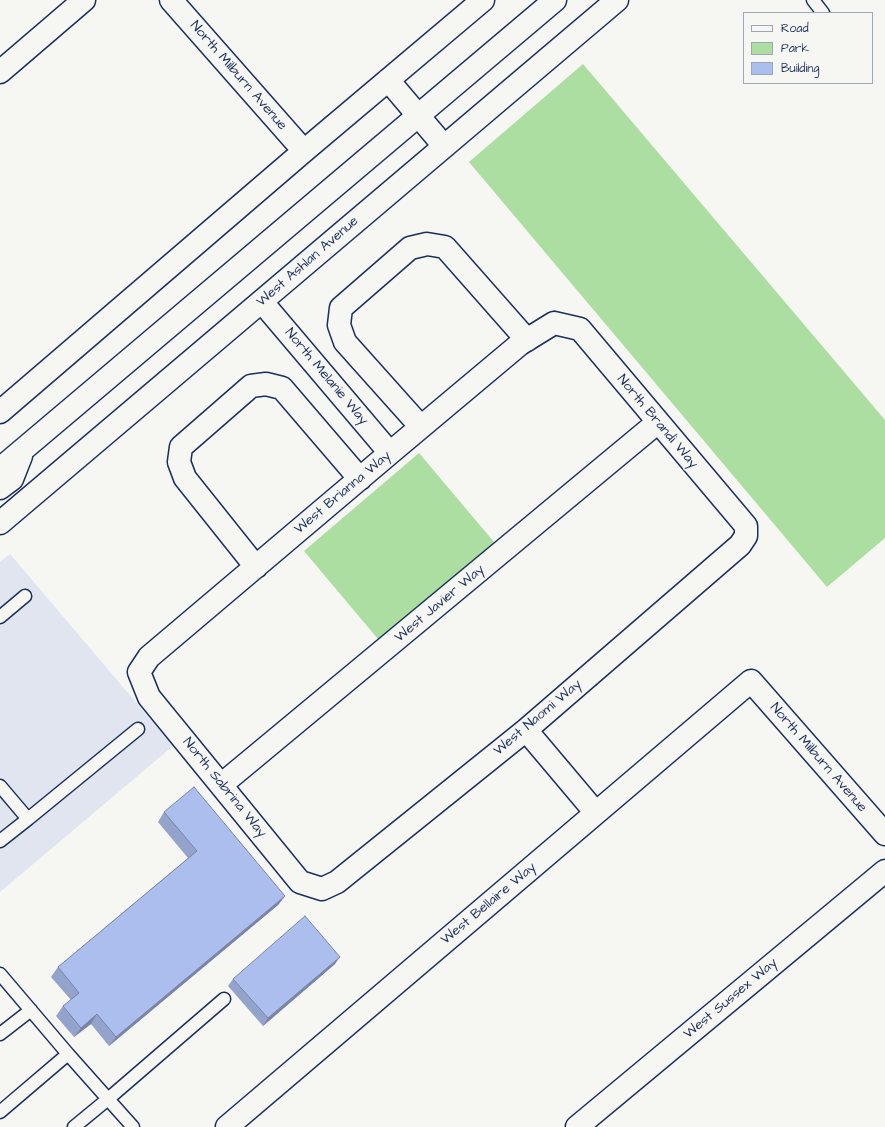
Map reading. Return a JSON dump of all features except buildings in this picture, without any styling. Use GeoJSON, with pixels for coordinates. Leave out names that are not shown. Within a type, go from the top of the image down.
{"type":"FeatureCollection","features":[{"type":"Feature","properties":{"kind":"street"},"geometry":{"type":"LineString","coordinates":[[0,72],[84,0]]}},
{"type":"Feature","properties":{"kind":"street","name":"North Milburn Avenue"},"geometry":{"type":"LineString","coordinates":[[172,0],[304,151]]}},
{"type":"Feature","properties":{"kind":"street"},"geometry":{"type":"LineString","coordinates":[[0,412],[482,0]]}},
{"type":"Feature","properties":{"kind":"street"},"geometry":{"type":"LineString","coordinates":[[0,468],[554,0]]}},
{"type":"Feature","properties":{"kind":"street","name":"West Ashlan Avenue"},"geometry":{"type":"LineString","coordinates":[[0,523],[617,0]]}},
{"type":"Feature","properties":{"kind":"street"},"geometry":{"type":"LineString","coordinates":[[388,80],[444,146]]}},
{"type":"Feature","properties":{"kind":"street"},"geometry":{"type":"LineString","coordinates":[[421,427],[344,342],[338,325],[341,308],[410,248],[427,244],[446,247],[527,340]]}},
{"type":"Feature","properties":{"kind":"street","name":"North Melanie Way"},"geometry":{"type":"LineString","coordinates":[[262,302],[390,453]]}},
{"type":"Feature","properties":{"kind":"street","name":"West Brianna Way"},"geometry":{"type":"LineString","coordinates":[[140,672],[149,657],[390,453],[520,344],[554,323]]}},
{"type":"Feature","properties":{"kind":"street","name":"North Brandi Way"},"geometry":{"type":"LineString","coordinates":[[554,323],[580,329],[746,526],[746,536]]}},
{"type":"Feature","properties":{"kind":"street"},"geometry":{"type":"LineString","coordinates":[[256,567],[185,478],[179,462],[181,447],[251,386],[266,384],[282,388],[360,479]]}},
{"type":"Feature","properties":{"kind":"street","name":"West Javier Way"},"geometry":{"type":"LineString","coordinates":[[222,785],[658,422]]}},
{"type":"Feature","properties":{"kind":"street"},"geometry":{"type":"LineString","coordinates":[[0,488],[12,479],[23,449]]}},
{"type":"Feature","properties":{"kind":"street","name":"West Naomi Way"},"geometry":{"type":"LineString","coordinates":[[322,889],[337,882],[526,730],[740,545],[746,536]]}},
{"type":"Feature","properties":{"kind":"street","name":"North Sabrina Way"},"geometry":{"type":"LineString","coordinates":[[140,672],[149,697],[300,882],[322,889]]}},
{"type":"Feature","properties":{"kind":"street","name":"North Milburn Avenue"},"geometry":{"type":"LineString","coordinates":[[752,681],[885,834]]}},
{"type":"Feature","properties":{"kind":"street","name":"West Bellaire Way"},"geometry":{"type":"LineString","coordinates":[[226,1127],[752,681]]}},
{"type":"Feature","properties":{"kind":"street"},"geometry":{"type":"LineString","coordinates":[[526,730],[596,813]]}},
{"type":"Feature","properties":{"kind":"street","name":"West Sussex Way"},"geometry":{"type":"LineString","coordinates":[[578,1127],[885,871]]}},
{"type":"Feature","properties":{"kind":"lane"},"geometry":{"type":"LineString","coordinates":[[813,0],[823,12]]}},
{"type":"Feature","properties":{"kind":"lane"},"geometry":{"type":"LineString","coordinates":[[0,617],[25,596]]}},
{"type":"Feature","properties":{"kind":"lane"},"geometry":{"type":"LineString","coordinates":[[0,842],[138,729]]}},
{"type":"Feature","properties":{"kind":"lane"},"geometry":{"type":"LineString","coordinates":[[0,786],[28,819]]}},
{"type":"Feature","properties":{"kind":"lane"},"geometry":{"type":"LineString","coordinates":[[0,974],[133,1127]]}},
{"type":"Feature","properties":{"kind":"lane"},"geometry":{"type":"LineString","coordinates":[[74,1127],[224,999]]}},
{"type":"Feature","properties":{"kind":"lane"},"geometry":{"type":"LineString","coordinates":[[0,1034],[31,1010]]}},
{"type":"Feature","properties":{"kind":"lane"},"geometry":{"type":"LineString","coordinates":[[0,1112],[68,1054]]}},
{"type":"Feature","properties":{"kind":"shaded area"},"geometry":{"type":"Polygon","coordinates":[[[10,554],[173,746],[0,892],[0,562],[10,554]]]}},
{"type":"Feature","properties":{"kind":"green space"},"geometry":{"type":"Polygon","coordinates":[[[583,64],[885,420],[885,538],[827,587],[469,162],[583,64]]]}},
{"type":"Feature","properties":{"kind":"green space"},"geometry":{"type":"Polygon","coordinates":[[[419,453],[499,548],[383,645],[304,551],[419,453]]]}}]}
